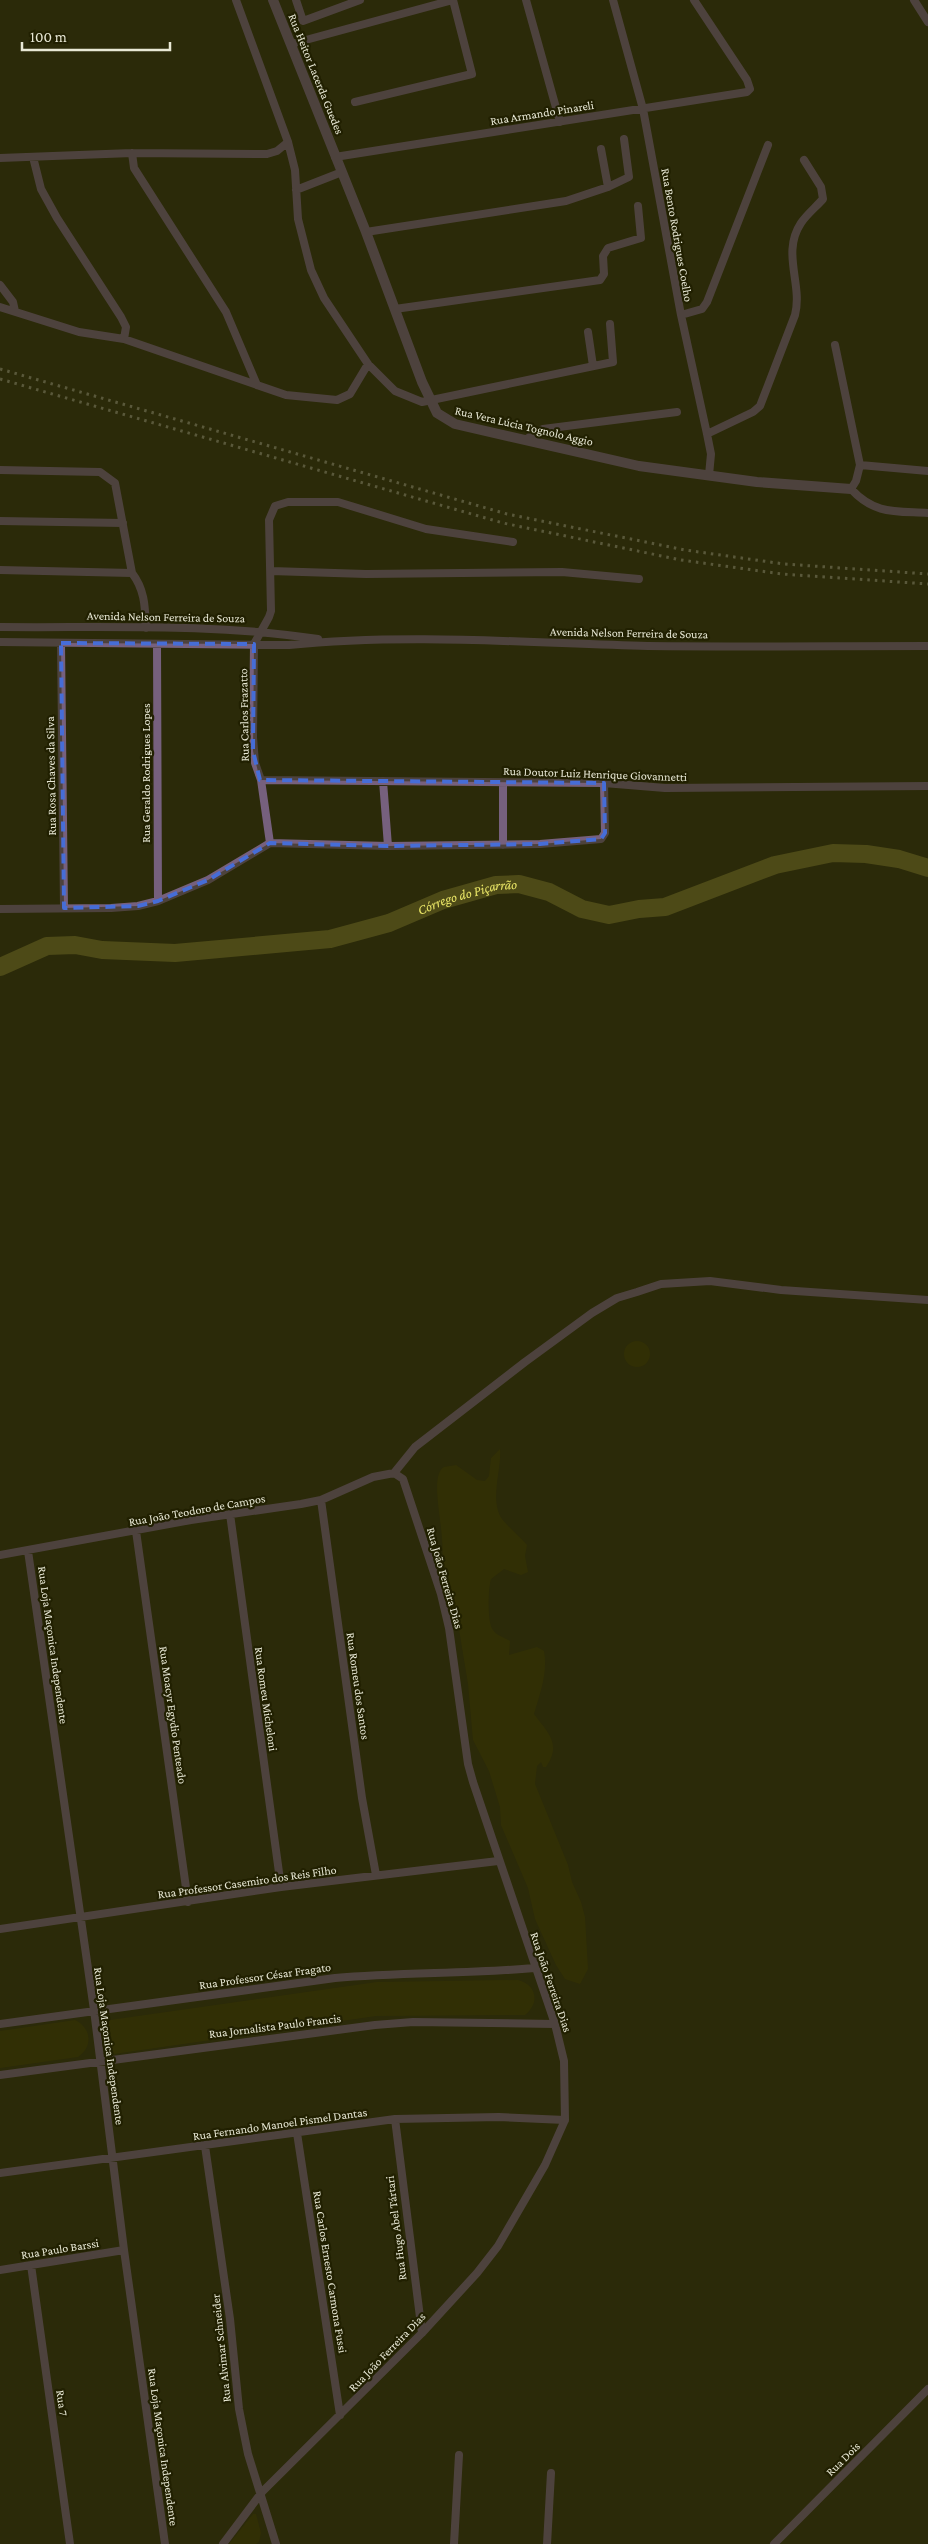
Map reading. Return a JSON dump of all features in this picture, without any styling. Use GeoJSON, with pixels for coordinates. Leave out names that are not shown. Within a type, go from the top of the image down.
{"type":"FeatureCollection","features":[{"type":"Feature","properties":{"kind":"street"},"geometry":{"type":"LineString","coordinates":[[236,0],[288,142],[295,170],[298,219],[311,270],[324,298],[368,364],[395,392],[422,402],[613,362],[610,324]]}},
{"type":"Feature","properties":{"kind":"street","name":"Rua Heitor Lacerda Guedes"},"geometry":{"type":"LineString","coordinates":[[274,0],[336,157]]}},
{"type":"Feature","properties":{"kind":"street"},"geometry":{"type":"LineString","coordinates":[[296,0],[303,20],[360,0]]}},
{"type":"Feature","properties":{"kind":"street"},"geometry":{"type":"LineString","coordinates":[[291,44],[453,0],[472,74],[354,102]]}},
{"type":"Feature","properties":{"kind":"street"},"geometry":{"type":"LineString","coordinates":[[526,0],[560,122]]}},
{"type":"Feature","properties":{"kind":"street","name":"Rua Bento Rodrigues Coelho"},"geometry":{"type":"LineString","coordinates":[[613,0],[643,110],[680,315],[711,454],[709,475]]}},
{"type":"Feature","properties":{"kind":"street","name":"Rua Armando Pinareli"},"geometry":{"type":"LineString","coordinates":[[336,157],[643,110],[743,92],[750,88],[694,0]]}},
{"type":"Feature","properties":{"kind":"street"},"geometry":{"type":"LineString","coordinates":[[914,0],[928,22]]}},
{"type":"Feature","properties":{"kind":"street"},"geometry":{"type":"LineString","coordinates":[[366,232],[566,200],[608,187],[629,177],[624,139]]}},
{"type":"Feature","properties":{"kind":"street"},"geometry":{"type":"LineString","coordinates":[[0,158],[132,154],[266,154],[277,151],[288,142]]}},
{"type":"Feature","properties":{"kind":"street"},"geometry":{"type":"LineString","coordinates":[[680,315],[702,309],[707,302],[768,145]]}},
{"type":"Feature","properties":{"kind":"street"},"geometry":{"type":"LineString","coordinates":[[601,148],[608,187]]}},
{"type":"Feature","properties":{"kind":"street"},"geometry":{"type":"LineString","coordinates":[[132,154],[134,168],[226,312],[257,385]]}},
{"type":"Feature","properties":{"kind":"street"},"geometry":{"type":"LineString","coordinates":[[33,157],[41,189],[57,218],[126,327],[124,340]]}},
{"type":"Feature","properties":{"kind":"street","name":"Rua Vera Lúcia Tognolo Aggio"},"geometry":{"type":"LineString","coordinates":[[336,157],[436,413],[454,424],[638,466],[757,482],[851,489]]}},
{"type":"Feature","properties":{"kind":"street"},"geometry":{"type":"LineString","coordinates":[[707,434],[753,412],[760,406],[796,315],[799,301],[791,250],[801,223],[822,199],[820,187],[804,160]]}},
{"type":"Feature","properties":{"kind":"street"},"geometry":{"type":"LineString","coordinates":[[296,190],[342,172]]}},
{"type":"Feature","properties":{"kind":"street"},"geometry":{"type":"LineString","coordinates":[[395,308],[600,280],[604,274],[603,256],[608,248],[641,238],[638,206]]}},
{"type":"Feature","properties":{"kind":"street"},"geometry":{"type":"LineString","coordinates":[[0,284],[13,302],[14,311]]}},
{"type":"Feature","properties":{"kind":"street"},"geometry":{"type":"LineString","coordinates":[[0,307],[80,332],[124,340],[286,395],[337,400],[350,394],[368,364]]}},
{"type":"Feature","properties":{"kind":"street"},"geometry":{"type":"LineString","coordinates":[[588,332],[592,366]]}},
{"type":"Feature","properties":{"kind":"street"},"geometry":{"type":"LineString","coordinates":[[835,345],[860,465],[856,481],[851,489],[862,501],[877,508],[888,511],[928,512]]}},
{"type":"Feature","properties":{"kind":"street"},"geometry":{"type":"LineString","coordinates":[[525,440],[543,429],[677,412]]}},
{"type":"Feature","properties":{"kind":"street"},"geometry":{"type":"LineString","coordinates":[[860,465],[928,471]]}},
{"type":"Feature","properties":{"kind":"street"},"geometry":{"type":"LineString","coordinates":[[0,470],[100,472],[115,484],[132,572],[140,584],[145,600],[146,628]]}},
{"type":"Feature","properties":{"kind":"street"},"geometry":{"type":"LineString","coordinates":[[254,644],[271,611],[269,520],[275,506],[288,502],[338,502],[426,529],[513,542]]}},
{"type":"Feature","properties":{"kind":"street"},"geometry":{"type":"LineString","coordinates":[[0,521],[123,523]]}},
{"type":"Feature","properties":{"kind":"street"},"geometry":{"type":"LineString","coordinates":[[0,570],[132,572]]}},
{"type":"Feature","properties":{"kind":"street"},"geometry":{"type":"LineString","coordinates":[[271,571],[366,574],[562,572],[639,579]]}},
{"type":"Feature","properties":{"kind":"street","name":"Avenida Nelson Ferreira de Souza"},"geometry":{"type":"LineString","coordinates":[[0,627],[260,630],[330,640]]}},
{"type":"Feature","properties":{"kind":"street","name":"Avenida Nelson Ferreira de Souza"},"geometry":{"type":"LineString","coordinates":[[0,642],[288,644],[330,640],[646,646],[928,646]]}},
{"type":"Feature","properties":{"kind":"street","name":"Rua Rosa Chaves da Silva"},"geometry":{"type":"LineString","coordinates":[[61,643],[64,908]]}},
{"type":"Feature","properties":{"kind":"street","name":"Rua Geraldo Rodrigues Lopes"},"geometry":{"type":"LineString","coordinates":[[157,644],[158,901]]}},
{"type":"Feature","properties":{"kind":"street","name":"Rua Carlos Frazatto"},"geometry":{"type":"LineString","coordinates":[[254,644],[253,751],[261,780],[270,843]]}},
{"type":"Feature","properties":{"kind":"street","name":"Rua Doutor Luiz Henrique Giovannetti"},"geometry":{"type":"LineString","coordinates":[[261,780],[604,783],[665,788],[928,786]]}},
{"type":"Feature","properties":{"kind":"street"},"geometry":{"type":"LineString","coordinates":[[383,781],[388,846]]}},
{"type":"Feature","properties":{"kind":"street"},"geometry":{"type":"LineString","coordinates":[[503,782],[503,844]]}},
{"type":"Feature","properties":{"kind":"street"},"geometry":{"type":"LineString","coordinates":[[0,909],[138,906],[158,901],[208,880],[270,843],[388,846],[592,841],[601,839],[605,833],[604,783]]}},
{"type":"Feature","properties":{"kind":"street"},"geometry":{"type":"LineString","coordinates":[[394,1473],[415,1447],[584,1319],[617,1298],[653,1287],[710,1281],[781,1290],[928,1300]]}},
{"type":"Feature","properties":{"kind":"street","name":"Rua João Teodoro de Campos"},"geometry":{"type":"LineString","coordinates":[[0,1556],[230,1514],[321,1500],[373,1477],[394,1473]]}},
{"type":"Feature","properties":{"kind":"street","name":"Rua João Ferreira Dias"},"geometry":{"type":"LineString","coordinates":[[223,2544],[262,2492],[422,2333],[477,2273],[498,2246],[545,2165],[565,2120],[564,2061],[555,2024],[498,1861],[468,1764],[449,1628],[440,1594],[402,1479],[394,1473]]}},
{"type":"Feature","properties":{"kind":"street","name":"Rua Romeu dos Santos"},"geometry":{"type":"LineString","coordinates":[[321,1500],[362,1798],[376,1875]]}},
{"type":"Feature","properties":{"kind":"street","name":"Rua Romeu Micheloni"},"geometry":{"type":"LineString","coordinates":[[230,1514],[281,1887]]}},
{"type":"Feature","properties":{"kind":"street","name":"Rua Moacyr Egydio Penteado"},"geometry":{"type":"LineString","coordinates":[[136,1531],[188,1902]]}},
{"type":"Feature","properties":{"kind":"street","name":"Rua Loja Maçonica Independente"},"geometry":{"type":"LineString","coordinates":[[28,1551],[94,2010],[124,2250],[165,2544]]}},
{"type":"Feature","properties":{"kind":"street","name":"Rua Professor Casemiro dos Reis Filho"},"geometry":{"type":"LineString","coordinates":[[0,1929],[281,1887],[498,1861]]}},
{"type":"Feature","properties":{"kind":"street","name":"Rua Professor César Fragato"},"geometry":{"type":"LineString","coordinates":[[0,2024],[335,1978],[386,1974],[479,1973],[534,1968]]}},
{"type":"Feature","properties":{"kind":"street","name":"Rua Jornalista Paulo Francis"},"geometry":{"type":"LineString","coordinates":[[0,2075],[310,2032],[413,2022],[555,2024]]}},
{"type":"Feature","properties":{"kind":"street","name":"Rua Fernando Manoel Pismel Dantas"},"geometry":{"type":"LineString","coordinates":[[0,2173],[395,2119],[499,2118],[565,2120]]}},
{"type":"Feature","properties":{"kind":"street","name":"Rua Hugo Abel Tártari"},"geometry":{"type":"LineString","coordinates":[[395,2119],[422,2333]]}},
{"type":"Feature","properties":{"kind":"street","name":"Rua Carlos Ernesto Carmona Fussi"},"geometry":{"type":"LineString","coordinates":[[297,2133],[340,2415]]}},
{"type":"Feature","properties":{"kind":"street","name":"Rua Alvimar Schneider"},"geometry":{"type":"LineString","coordinates":[[204,2146],[230,2319],[239,2409],[248,2454],[262,2492],[276,2544]]}},
{"type":"Feature","properties":{"kind":"street","name":"Rua Paulo Barssi"},"geometry":{"type":"LineString","coordinates":[[0,2270],[124,2250]]}},
{"type":"Feature","properties":{"kind":"street","name":"Rua 7"},"geometry":{"type":"LineString","coordinates":[[31,2266],[70,2544]]}},
{"type":"Feature","properties":{"kind":"street","name":"Rua Dois"},"geometry":{"type":"LineString","coordinates":[[774,2544],[928,2389]]}},
{"type":"Feature","properties":{"kind":"street"},"geometry":{"type":"LineString","coordinates":[[454,2544],[459,2455]]}},
{"type":"Feature","properties":{"kind":"street"},"geometry":{"type":"LineString","coordinates":[[547,2544],[551,2473]]}},
{"type":"Feature","properties":{"kind":"highlighted area"},"geometry":{"type":"Polygon","coordinates":[[[61,643],[254,644],[253,751],[260,780],[604,783],[605,833],[601,839],[540,844],[388,846],[270,843],[208,880],[158,901],[138,906],[64,908],[61,643]]]}},
{"type":"Feature","properties":{"kind":"shaded area"},"geometry":{"type":"Polygon","coordinates":[[[637,1341],[646,1345],[650,1354],[646,1363],[637,1367],[628,1363],[624,1354],[628,1345],[637,1341]]]}},
{"type":"Feature","properties":{"kind":"shaded area"},"geometry":{"type":"Polygon","coordinates":[[[500,1449],[496,1503],[502,1519],[527,1545],[525,1556],[528,1572],[521,1575],[504,1569],[491,1579],[489,1597],[490,1620],[494,1632],[510,1641],[509,1655],[537,1647],[544,1651],[544,1675],[534,1714],[551,1739],[553,1752],[546,1767],[543,1767],[541,1762],[537,1766],[535,1784],[568,1865],[585,1917],[588,1969],[580,1984],[565,1979],[556,1965],[535,1919],[528,1888],[501,1825],[500,1807],[489,1771],[473,1740],[468,1684],[459,1629],[438,1574],[442,1563],[443,1549],[437,1485],[439,1474],[444,1467],[456,1465],[477,1480],[485,1481],[489,1476],[491,1458],[500,1449]]]}},
{"type":"Feature","properties":{"kind":"shaded area"},"geometry":{"type":"Polygon","coordinates":[[[518,1980],[529,1986],[533,1990],[534,1995],[533,2005],[525,2015],[376,2016],[114,2054],[107,2047],[104,2038],[105,2029],[110,2020],[377,1982],[518,1980]]]}},
{"type":"Feature","properties":{"kind":"shaded area"},"geometry":{"type":"Polygon","coordinates":[[[75,2020],[85,2028],[88,2038],[86,2048],[78,2057],[0,2068],[0,2031],[75,2020]]]}},
{"type":"Feature","properties":{"kind":"shaded area"},"geometry":{"type":"Polygon","coordinates":[[[253,2514],[256,2514],[261,2533],[259,2542],[256,2544],[229,2544],[253,2514]]]}},
{"type":"Feature","properties":{"kind":"waterway","name":"Córrego do Piçarrão"},"geometry":{"type":"LineString","coordinates":[[0,967],[47,946],[75,945],[102,950],[175,953],[330,939],[389,923],[443,900],[496,885],[519,884],[549,892],[582,909],[609,915],[639,909],[665,907],[775,865],[833,853],[866,854],[899,859],[928,868]]}},
{"type":"Feature","properties":{"kind":"railway"},"geometry":{"type":"LineString","coordinates":[[0,369],[507,514],[685,550],[784,564],[928,574]]}},
{"type":"Feature","properties":{"kind":"railway"},"geometry":{"type":"LineString","coordinates":[[0,379],[503,523],[681,560],[782,574],[928,584]]}}]}
